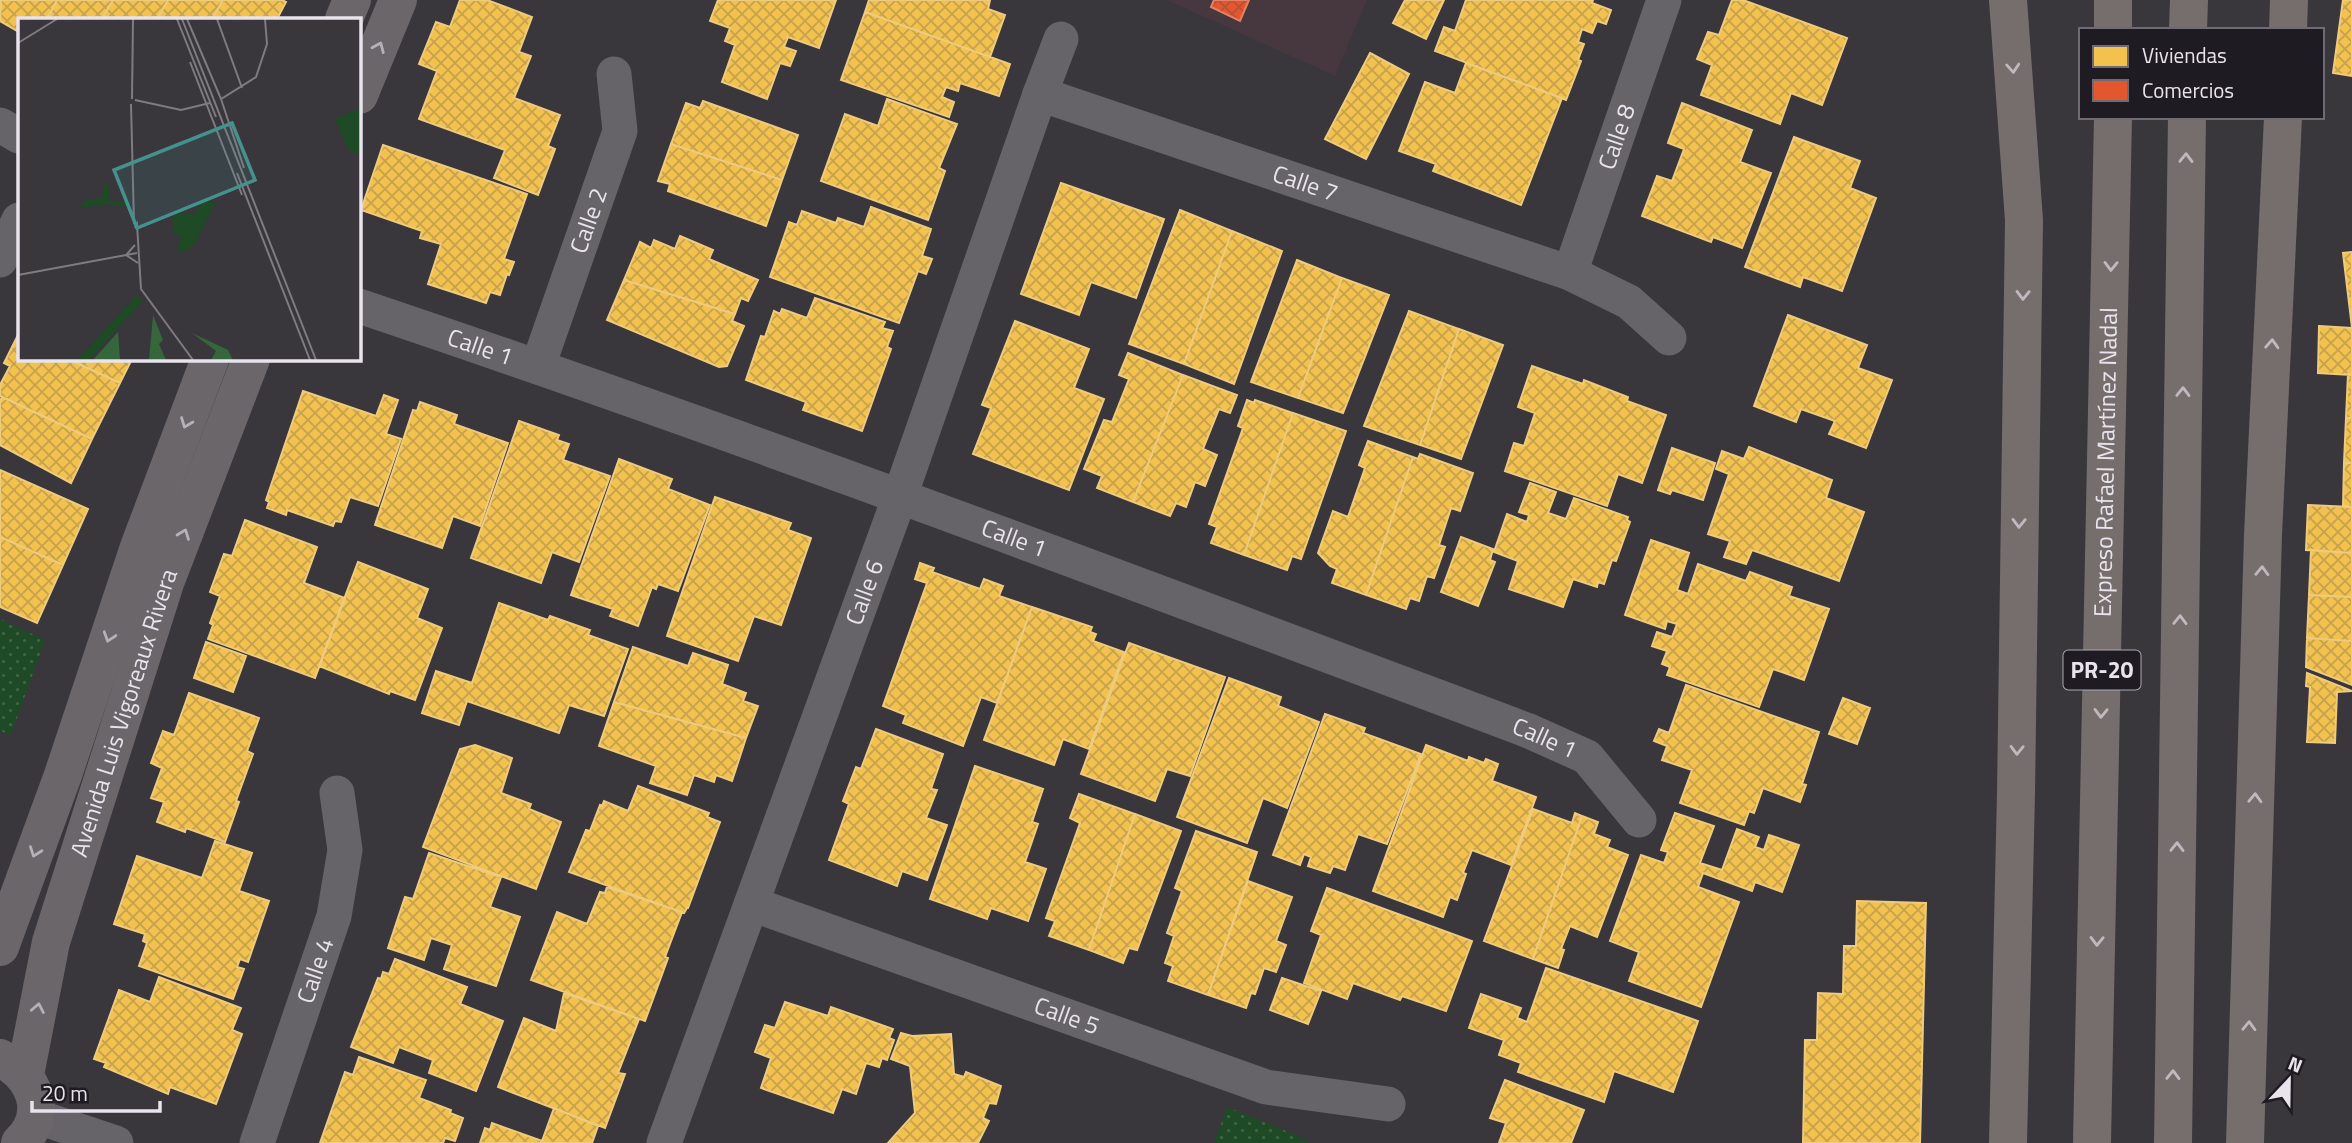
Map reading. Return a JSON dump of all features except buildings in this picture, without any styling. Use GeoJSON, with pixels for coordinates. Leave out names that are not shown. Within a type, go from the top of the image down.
{"type":"FeatureCollection","features":[{"type":"Feature","properties":{"kind":"highway"},"geometry":{"type":"LineString","coordinates":[[2008,0],[2024,220],[2016,806],[2008,1143]]}},
{"type":"Feature","properties":{"kind":"highway"},"geometry":{"type":"LineString","coordinates":[[2113,0],[2113,28]]}},
{"type":"Feature","properties":{"kind":"highway"},"geometry":{"type":"LineString","coordinates":[[2188,28],[2189,0]]}},
{"type":"Feature","properties":{"kind":"highway","name":"Expreso Rafael Martínez Nadal"},"geometry":{"type":"LineString","coordinates":[[2092,1143],[2113,119]]}},
{"type":"Feature","properties":{"kind":"highway"},"geometry":{"type":"LineString","coordinates":[[2172,1143],[2187,119]]}},
{"type":"Feature","properties":{"kind":"highway"},"geometry":{"type":"LineString","coordinates":[[2245,1143],[2263,549],[2283,119]]}},
{"type":"Feature","properties":{"kind":"main road"},"geometry":{"type":"LineString","coordinates":[[344,18],[352,0]]}},
{"type":"Feature","properties":{"kind":"main road"},"geometry":{"type":"LineString","coordinates":[[360,93],[398,0]]}},
{"type":"Feature","properties":{"kind":"main road","name":"Avenida Luis Vigoreaux Rivera"},"geometry":{"type":"LineString","coordinates":[[0,947],[63,775],[139,547],[210,360]]}},
{"type":"Feature","properties":{"kind":"main road","name":"Avenida Luis Vigoreaux Rivera"},"geometry":{"type":"LineString","coordinates":[[27,1130],[36,1102],[33,1088],[13,1067],[165,583],[251,360]]}},
{"type":"Feature","properties":{"kind":"street","name":"Calle 8"},"geometry":{"type":"LineString","coordinates":[[1570,273],[1664,0]]}},
{"type":"Feature","properties":{"kind":"street","name":"Calle 6"},"geometry":{"type":"LineString","coordinates":[[664,1143],[900,496],[1061,39]]}},
{"type":"Feature","properties":{"kind":"street","name":"Calle 2"},"geometry":{"type":"LineString","coordinates":[[538,366],[620,131],[614,74]]}},
{"type":"Feature","properties":{"kind":"street","name":"Calle 7"},"geometry":{"type":"LineString","coordinates":[[1040,94],[1570,273],[1629,302],[1669,338]]}},
{"type":"Feature","properties":{"kind":"street"},"geometry":{"type":"LineString","coordinates":[[0,125],[18,135]]}},
{"type":"Feature","properties":{"kind":"street"},"geometry":{"type":"LineString","coordinates":[[0,260],[18,222]]}},
{"type":"Feature","properties":{"kind":"street","name":"Calle 1"},"geometry":{"type":"LineString","coordinates":[[360,306],[538,366],[900,496],[1552,741],[1587,757],[1639,820]]}},
{"type":"Feature","properties":{"kind":"street","name":"Calle 4"},"geometry":{"type":"LineString","coordinates":[[257,1143],[334,916],[345,850],[337,793]]}},
{"type":"Feature","properties":{"kind":"street","name":"Calle 5"},"geometry":{"type":"LineString","coordinates":[[752,904],[1266,1087],[1388,1104]]}},
{"type":"Feature","properties":{"kind":"street"},"geometry":{"type":"LineString","coordinates":[[27,1130],[116,1143]]}},
{"type":"Feature","properties":{"kind":"shaded area"},"geometry":{"type":"Polygon","coordinates":[[[1167,0],[1367,0],[1335,76],[1167,0]]]}},
{"type":"Feature","properties":{"kind":"green space"},"geometry":{"type":"Polygon","coordinates":[[[0,619],[45,640],[11,735],[0,731],[0,619]]]}},
{"type":"Feature","properties":{"kind":"green space"},"geometry":{"type":"Polygon","coordinates":[[[1227,1107],[1296,1135],[1310,1143],[1214,1143],[1227,1107]]]}}]}
